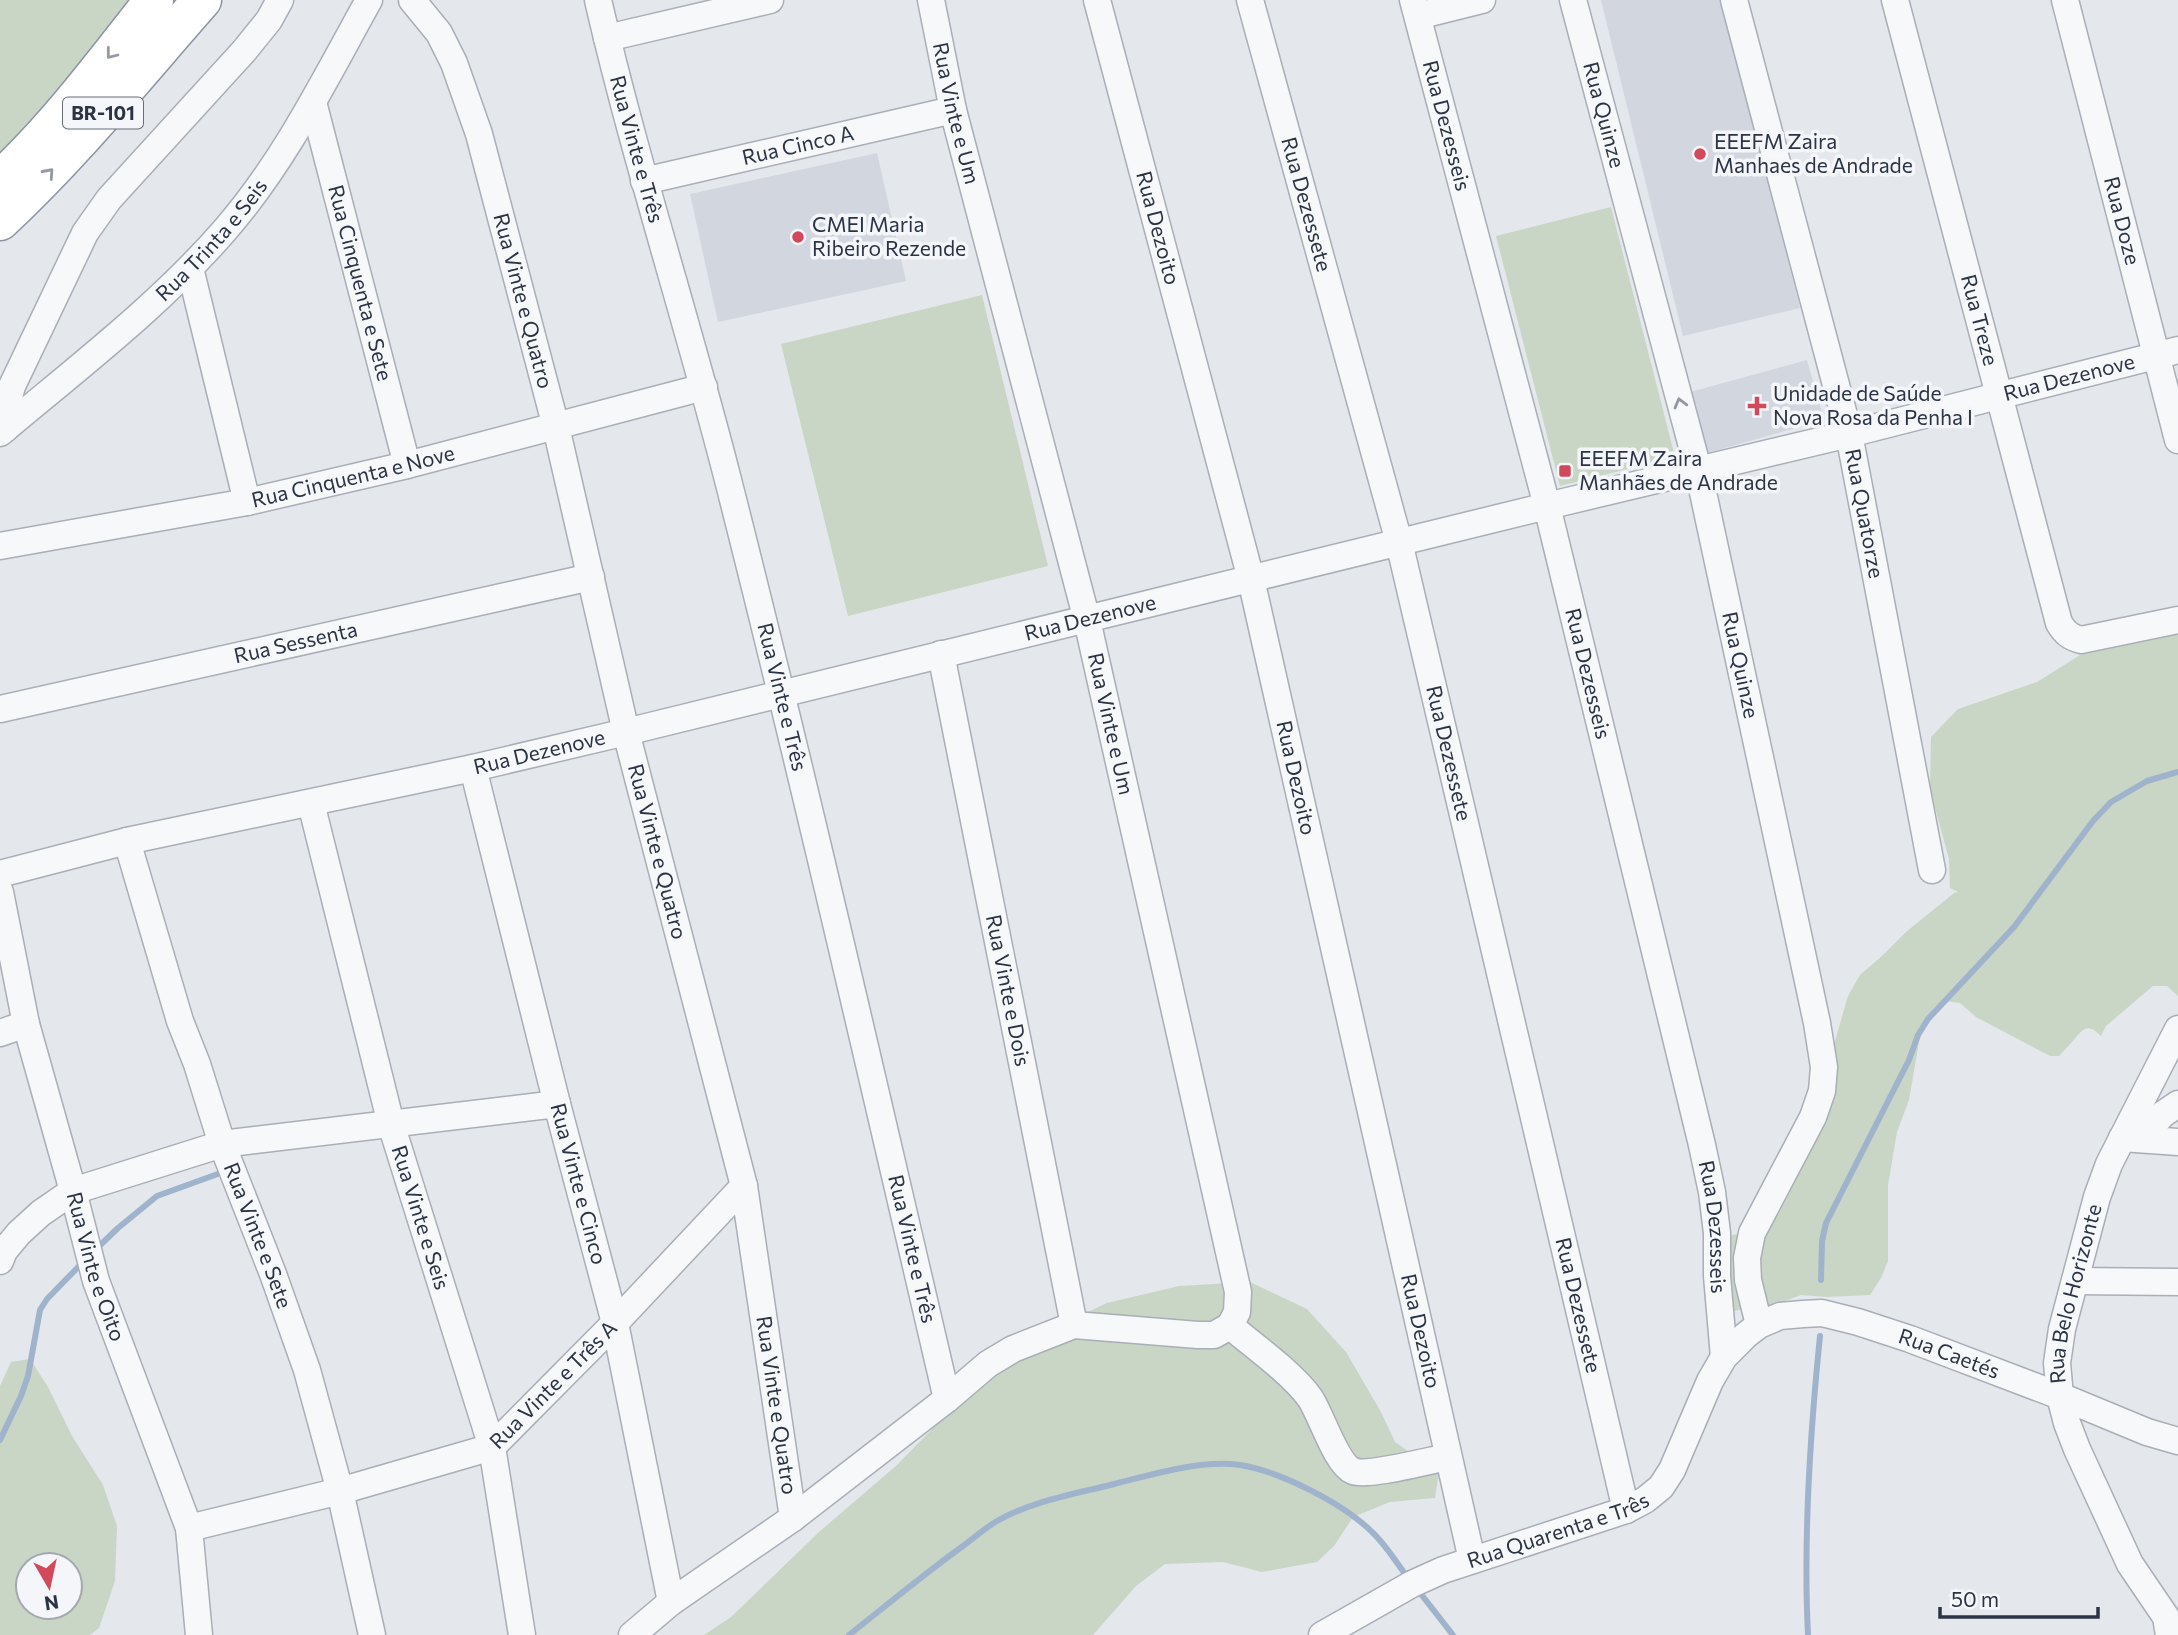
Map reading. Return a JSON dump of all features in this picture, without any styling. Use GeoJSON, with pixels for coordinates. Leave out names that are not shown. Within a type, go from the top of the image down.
{"type":"FeatureCollection","features":[{"type":"Feature","properties":{"kind":"highway","name":"BR-101"},"geometry":{"type":"LineString","coordinates":[[0,180],[71,105],[154,0]]}},
{"type":"Feature","properties":{"kind":"highway","name":"BR-101"},"geometry":{"type":"LineString","coordinates":[[0,221],[35,188],[93,125],[202,0]]}},
{"type":"Feature","properties":{"kind":"street"},"geometry":{"type":"LineString","coordinates":[[2,431],[12,386],[85,233],[109,199],[244,51],[281,0]]}},
{"type":"Feature","properties":{"kind":"street","name":"Rua Trinta e Seis"},"geometry":{"type":"LineString","coordinates":[[2,431],[173,286],[227,228],[295,132],[369,0]]}},
{"type":"Feature","properties":{"kind":"street","name":"Rua Vinte e Quatro"},"geometry":{"type":"LineString","coordinates":[[412,0],[439,33],[454,63],[479,134],[556,427],[626,732],[744,1186],[793,1518]]}},
{"type":"Feature","properties":{"kind":"street","name":"Rua Vinte e Três"},"geometry":{"type":"LineString","coordinates":[[598,0],[644,181],[704,387],[782,694],[947,1399]]}},
{"type":"Feature","properties":{"kind":"street"},"geometry":{"type":"LineString","coordinates":[[607,38],[770,0]]}},
{"type":"Feature","properties":{"kind":"street","name":"Rua Vinte e Um"},"geometry":{"type":"LineString","coordinates":[[931,0],[953,110],[1087,620],[1238,1292],[1237,1312],[1230,1326]]}},
{"type":"Feature","properties":{"kind":"street","name":"Rua Dezoito"},"geometry":{"type":"LineString","coordinates":[[1097,0],[1251,579],[1472,1560]]}},
{"type":"Feature","properties":{"kind":"street","name":"Rua Dezessete"},"geometry":{"type":"LineString","coordinates":[[1250,0],[1399,542],[1626,1510]]}},
{"type":"Feature","properties":{"kind":"street"},"geometry":{"type":"LineString","coordinates":[[1416,8],[1482,0]]}},
{"type":"Feature","properties":{"kind":"street","name":"Rua Quinze"},"geometry":{"type":"LineString","coordinates":[[1573,0],[1698,469],[1814,1010],[1824,1068],[1822,1091],[1813,1117],[1752,1233],[1747,1258],[1748,1280],[1759,1325]]}},
{"type":"Feature","properties":{"kind":"street","name":"Rua Quatorze"},"geometry":{"type":"LineString","coordinates":[[1734,0],[1849,435],[1932,870]]}},
{"type":"Feature","properties":{"kind":"street","name":"Rua Treze"},"geometry":{"type":"LineString","coordinates":[[1895,0],[2059,623],[2071,637],[2091,640],[2178,620]]}},
{"type":"Feature","properties":{"kind":"street","name":"Rua Doze"},"geometry":{"type":"LineString","coordinates":[[2065,0],[2167,352],[2178,440]]}},
{"type":"Feature","properties":{"kind":"street","name":"Rua Dezesseis"},"geometry":{"type":"LineString","coordinates":[[1416,8],[1547,506],[1712,1192],[1724,1357]]}},
{"type":"Feature","properties":{"kind":"street","name":"Rua Cinquenta e Sete"},"geometry":{"type":"LineString","coordinates":[[313,102],[407,465]]}},
{"type":"Feature","properties":{"kind":"street","name":"Rua Cinco A"},"geometry":{"type":"LineString","coordinates":[[644,181],[953,110]]}},
{"type":"Feature","properties":{"kind":"street"},"geometry":{"type":"LineString","coordinates":[[190,268],[247,502]]}},
{"type":"Feature","properties":{"kind":"street","name":"Rua Dezenove"},"geometry":{"type":"LineString","coordinates":[[0,874],[127,841],[473,768],[626,732],[1698,469],[1849,435],[2167,352]]}},
{"type":"Feature","properties":{"kind":"street","name":"Rua Cinquenta e Nove"},"geometry":{"type":"LineString","coordinates":[[0,547],[247,502],[407,465],[704,387]]}},
{"type":"Feature","properties":{"kind":"street","name":"Rua Sessenta"},"geometry":{"type":"LineString","coordinates":[[0,709],[591,577]]}},
{"type":"Feature","properties":{"kind":"street","name":"Rua Vinte e Dois"},"geometry":{"type":"LineString","coordinates":[[941,654],[1074,1325]]}},
{"type":"Feature","properties":{"kind":"street","name":"Rua Vinte e Cinco"},"geometry":{"type":"LineString","coordinates":[[473,768],[615,1323],[671,1602]]}},
{"type":"Feature","properties":{"kind":"street","name":"Rua Vinte e Seis"},"geometry":{"type":"LineString","coordinates":[[311,803],[391,1124],[492,1447],[522,1635]]}},
{"type":"Feature","properties":{"kind":"street","name":"Rua Vinte e Sete"},"geometry":{"type":"LineString","coordinates":[[127,841],[180,1021],[222,1144],[307,1370],[340,1491],[372,1635]]}},
{"type":"Feature","properties":{"kind":"street","name":"Rua Vinte e Oito"},"geometry":{"type":"LineString","coordinates":[[0,892],[26,1024],[96,1280],[189,1528],[198,1635]]}},
{"type":"Feature","properties":{"kind":"street"},"geometry":{"type":"LineString","coordinates":[[0,1033],[26,1024]]}},
{"type":"Feature","properties":{"kind":"street","name":"Rua Belo Horizonte"},"geometry":{"type":"LineString","coordinates":[[2171,1623],[2130,1564],[2077,1449],[2060,1396],[2057,1363],[2062,1329],[2097,1197],[2109,1164],[2131,1139],[2178,1030]]}},
{"type":"Feature","properties":{"kind":"street"},"geometry":{"type":"LineString","coordinates":[[0,1261],[4,1251],[19,1233],[41,1213],[73,1191],[222,1144],[557,1104]]}},
{"type":"Feature","properties":{"kind":"street"},"geometry":{"type":"LineString","coordinates":[[2131,1139],[2178,1104]]}},
{"type":"Feature","properties":{"kind":"street"},"geometry":{"type":"LineString","coordinates":[[2131,1139],[2178,1142]]}},
{"type":"Feature","properties":{"kind":"street","name":"Rua Vinte e Três A"},"geometry":{"type":"LineString","coordinates":[[189,1528],[340,1491],[492,1447],[615,1323],[744,1186]]}},
{"type":"Feature","properties":{"kind":"street"},"geometry":{"type":"LineString","coordinates":[[2075,1281],[2178,1282]]}},
{"type":"Feature","properties":{"kind":"street","name":"Rua Caetés"},"geometry":{"type":"LineString","coordinates":[[1724,1357],[1759,1325],[1780,1317],[1822,1313],[1910,1339],[2147,1432],[2178,1441]]}},
{"type":"Feature","properties":{"kind":"street"},"geometry":{"type":"LineString","coordinates":[[632,1635],[671,1602],[793,1518],[988,1364],[1013,1349],[1074,1325],[1198,1335],[1214,1335],[1230,1326],[1299,1385],[1310,1398],[1342,1461],[1353,1471],[1368,1472],[1448,1457]]}},
{"type":"Feature","properties":{"kind":"street","name":"Rua Quarenta e Três"},"geometry":{"type":"LineString","coordinates":[[1322,1635],[1412,1584],[1443,1570],[1626,1510],[1645,1500],[1661,1487],[1672,1470],[1710,1381],[1724,1357]]}},
{"type":"Feature","properties":{"kind":"shaded area","name":"EEEFM Zaira Manhaes de Andrade"},"geometry":{"type":"Polygon","coordinates":[[[1601,0],[1724,0],[1800,308],[1683,336],[1601,0]]]}},
{"type":"Feature","properties":{"kind":"shaded area","name":"CMEI Maria Ribeiro Rezende"},"geometry":{"type":"Polygon","coordinates":[[[877,153],[906,281],[718,322],[690,194],[877,153]]]}},
{"type":"Feature","properties":{"kind":"shaded area","name":"Unidade de Saúde Nova Rosa da Penha I"},"geometry":{"type":"Polygon","coordinates":[[[1807,360],[1824,420],[1707,453],[1690,392],[1807,360]]]}},
{"type":"Feature","properties":{"kind":"green space"},"geometry":{"type":"Polygon","coordinates":[[[0,0],[134,0],[0,165],[0,0]]]}},
{"type":"Feature","properties":{"kind":"green space"},"geometry":{"type":"Polygon","coordinates":[[[1611,207],[1675,457],[1560,486],[1496,236],[1611,207]]]}},
{"type":"Feature","properties":{"kind":"green space"},"geometry":{"type":"Polygon","coordinates":[[[982,295],[1048,566],[848,616],[781,344],[982,295]]]}},
{"type":"Feature","properties":{"kind":"green space"},"geometry":{"type":"Polygon","coordinates":[[[2178,623],[2178,996],[2167,986],[2153,986],[2106,1026],[2101,1036],[2092,1029],[2085,1029],[2059,1056],[2050,1056],[1976,1017],[1960,1003],[1944,1001],[1934,1008],[1923,1027],[1919,1042],[1909,1100],[1897,1132],[1888,1185],[1888,1261],[1870,1295],[1801,1295],[1769,1307],[1735,1311],[1724,1304],[1723,1254],[1732,1235],[1762,1231],[1778,1215],[1806,1161],[1828,1104],[1835,1068],[1835,1041],[1848,996],[1860,975],[1906,932],[1958,892],[1950,888],[1949,859],[1930,789],[1931,737],[1958,709],[2037,682],[2080,655],[2156,639],[2178,623]]]}},
{"type":"Feature","properties":{"kind":"green space"},"geometry":{"type":"Polygon","coordinates":[[[1250,1282],[1307,1309],[1346,1352],[1395,1442],[1439,1472],[1435,1498],[1390,1502],[1353,1517],[1334,1546],[1317,1562],[1262,1572],[1223,1562],[1165,1564],[1136,1586],[1093,1635],[704,1635],[731,1617],[819,1532],[897,1465],[1012,1347],[1107,1303],[1179,1286],[1250,1282]]]}},
{"type":"Feature","properties":{"kind":"green space"},"geometry":{"type":"Polygon","coordinates":[[[30,1359],[48,1387],[72,1436],[103,1485],[117,1526],[115,1581],[99,1628],[90,1635],[0,1635],[0,1386],[11,1362],[30,1359]]]}},
{"type":"Feature","properties":{"kind":"waterway"},"geometry":{"type":"LineString","coordinates":[[1821,1280],[1822,1241],[1826,1223],[1928,1019],[2014,927],[2093,821],[2111,802],[2147,781],[2178,772]]}},
{"type":"Feature","properties":{"kind":"waterway"},"geometry":{"type":"LineString","coordinates":[[94,1251],[157,1196],[226,1171]]}},
{"type":"Feature","properties":{"kind":"waterway"},"geometry":{"type":"LineString","coordinates":[[0,1440],[28,1376],[40,1310],[47,1299],[84,1261]]}},
{"type":"Feature","properties":{"kind":"waterway"},"geometry":{"type":"LineString","coordinates":[[1808,1635],[1808,1486],[1820,1336]]}},
{"type":"Feature","properties":{"kind":"waterway"},"geometry":{"type":"LineString","coordinates":[[849,1635],[984,1530],[1010,1514],[1039,1503],[1160,1472],[1209,1464],[1256,1468],[1291,1481],[1328,1500],[1372,1532],[1408,1578]]}},
{"type":"Feature","properties":{"kind":"waterway"},"geometry":{"type":"LineString","coordinates":[[1417,1589],[1453,1635]]}},
{"type":"Feature","properties":{"kind":"place","name":"EEEFM Zaira Manhaes de Andrade"},"geometry":{"type":"Point","coordinates":[1700,154]}},
{"type":"Feature","properties":{"kind":"place","name":"CMEI Maria Ribeiro Rezende"},"geometry":{"type":"Point","coordinates":[798,237]}},
{"type":"Feature","properties":{"kind":"place","name":"Unidade de Saúde Nova Rosa da Penha I"},"geometry":{"type":"Point","coordinates":[1757,406]}},
{"type":"Feature","properties":{"kind":"place","name":"EEEFM Zaira Manhães de Andrade"},"geometry":{"type":"Point","coordinates":[1565,471]}}]}
